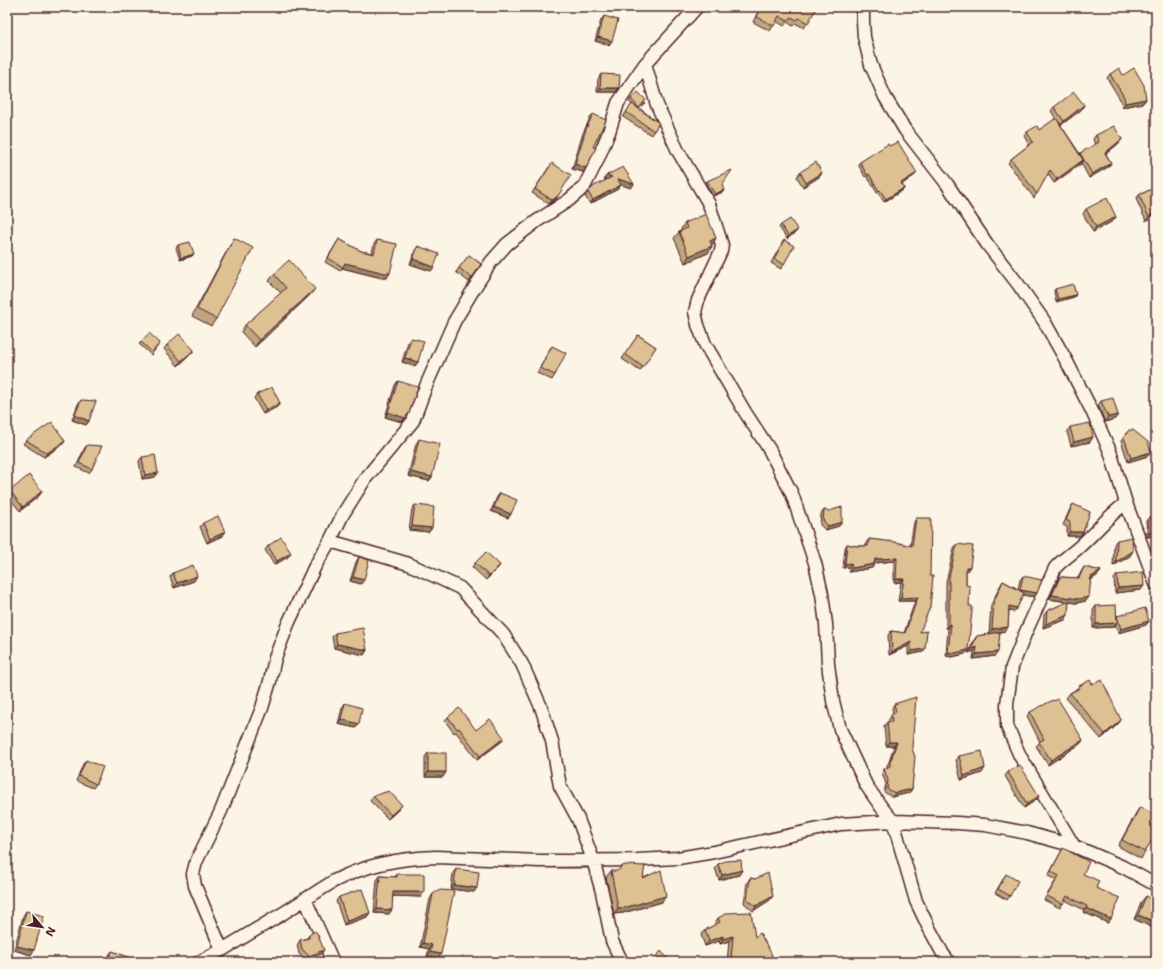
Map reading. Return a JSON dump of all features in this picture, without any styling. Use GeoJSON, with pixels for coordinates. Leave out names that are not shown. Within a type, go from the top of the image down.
{"type":"FeatureCollection","features":[{"type":"Feature","properties":{"kind":"street"},"geometry":{"type":"LineString","coordinates":[[222,950],[195,886],[193,874],[196,862],[221,811],[262,708],[272,676],[275,658],[288,624],[315,566],[330,541],[343,514],[365,479],[413,421],[426,386],[454,322],[491,262],[507,244],[569,200],[584,187],[609,132],[618,103],[645,64],[697,7]]}},
{"type":"Feature","properties":{"kind":"street"},"geometry":{"type":"LineString","coordinates":[[863,7],[864,37],[869,58],[885,97],[905,130],[947,184],[987,244],[1044,321],[1067,362],[1107,444],[1122,486],[1126,503],[1156,584]]}},
{"type":"Feature","properties":{"kind":"street"},"geometry":{"type":"LineString","coordinates":[[645,64],[657,104],[678,152],[709,204],[722,245],[718,258],[698,300],[695,312],[698,325],[705,344],[745,412],[769,449],[792,494],[815,563],[822,594],[826,624],[828,664],[833,701],[840,729],[866,785],[893,821],[916,901],[928,926],[949,962]]}},
{"type":"Feature","properties":{"kind":"street"},"geometry":{"type":"LineString","coordinates":[[1074,846],[1020,756],[1007,726],[1007,704],[1012,667],[1025,634],[1055,568],[1063,559],[1078,548],[1117,509],[1126,503]]}},
{"type":"Feature","properties":{"kind":"street"},"geometry":{"type":"LineString","coordinates":[[330,541],[409,564],[460,588],[503,634],[522,664],[541,707],[552,741],[560,786],[578,819],[593,860],[602,892],[612,942],[622,962]]}},
{"type":"Feature","properties":{"kind":"street"},"geometry":{"type":"LineString","coordinates":[[199,962],[222,950],[334,881],[368,867],[419,857],[540,861],[678,858],[714,852],[841,824],[893,821],[985,825],[1027,833],[1074,846],[1123,867],[1156,885]]}},
{"type":"Feature","properties":{"kind":"street"},"geometry":{"type":"LineString","coordinates":[[305,899],[333,962]]}},
{"type":"Feature","properties":{"kind":"building"},"geometry":{"type":"Polygon","coordinates":[[[762,7],[817,7],[808,23],[799,18],[797,20],[791,17],[788,21],[779,16],[774,26],[757,17],[762,7]]]}},
{"type":"Feature","properties":{"kind":"building"},"geometry":{"type":"Polygon","coordinates":[[[604,16],[618,20],[612,41],[598,37],[604,16]]]}},
{"type":"Feature","properties":{"kind":"building"},"geometry":{"type":"Polygon","coordinates":[[[1119,68],[1123,75],[1134,68],[1144,85],[1146,99],[1125,103],[1124,97],[1110,74],[1119,68]]]}},
{"type":"Feature","properties":{"kind":"building"},"geometry":{"type":"Polygon","coordinates":[[[601,74],[620,75],[619,88],[600,88],[601,74]]]}},
{"type":"Feature","properties":{"kind":"building"},"geometry":{"type":"Polygon","coordinates":[[[638,92],[646,100],[639,108],[631,99],[638,92]]]}},
{"type":"Feature","properties":{"kind":"building"},"geometry":{"type":"Polygon","coordinates":[[[1074,92],[1084,105],[1064,121],[1054,107],[1074,92]]]}},
{"type":"Feature","properties":{"kind":"building"},"geometry":{"type":"Polygon","coordinates":[[[632,104],[659,123],[654,131],[626,112],[632,104]]]}},
{"type":"Feature","properties":{"kind":"building"},"geometry":{"type":"Polygon","coordinates":[[[593,114],[606,120],[593,147],[596,148],[586,168],[575,164],[586,129],[593,114]]]}},
{"type":"Feature","properties":{"kind":"building"},"geometry":{"type":"Polygon","coordinates":[[[1056,118],[1083,160],[1057,179],[1050,170],[1037,194],[1011,159],[1033,142],[1027,132],[1037,126],[1039,130],[1056,118]]]}},
{"type":"Feature","properties":{"kind":"building"},"geometry":{"type":"Polygon","coordinates":[[[1114,126],[1122,139],[1105,153],[1111,163],[1092,174],[1080,153],[1099,142],[1096,135],[1114,126]]]}},
{"type":"Feature","properties":{"kind":"building"},"geometry":{"type":"Polygon","coordinates":[[[898,142],[917,173],[901,183],[904,188],[886,199],[880,190],[879,191],[869,174],[867,175],[860,162],[888,144],[889,146],[898,142]]]}},
{"type":"Feature","properties":{"kind":"building"},"geometry":{"type":"Polygon","coordinates":[[[816,162],[822,173],[806,183],[800,172],[816,162]]]}},
{"type":"Feature","properties":{"kind":"building"},"geometry":{"type":"Polygon","coordinates":[[[552,163],[571,175],[558,196],[552,200],[535,189],[552,163]]]}},
{"type":"Feature","properties":{"kind":"building"},"geometry":{"type":"Polygon","coordinates":[[[623,167],[634,184],[618,179],[621,185],[593,200],[588,192],[594,186],[612,177],[607,175],[623,167]]]}},
{"type":"Feature","properties":{"kind":"building"},"geometry":{"type":"Polygon","coordinates":[[[732,170],[722,185],[724,190],[715,194],[707,181],[732,170]]]}},
{"type":"Feature","properties":{"kind":"building"},"geometry":{"type":"Polygon","coordinates":[[[1156,187],[1156,211],[1149,217],[1139,195],[1156,187]]]}},
{"type":"Feature","properties":{"kind":"building"},"geometry":{"type":"Polygon","coordinates":[[[1107,198],[1116,217],[1096,227],[1086,209],[1107,198]]]}},
{"type":"Feature","properties":{"kind":"building"},"geometry":{"type":"Polygon","coordinates":[[[706,214],[716,238],[710,241],[712,246],[689,256],[679,232],[687,228],[685,223],[706,214]]]}},
{"type":"Feature","properties":{"kind":"building"},"geometry":{"type":"Polygon","coordinates":[[[790,219],[798,230],[788,236],[781,225],[790,219]]]}},
{"type":"Feature","properties":{"kind":"building"},"geometry":{"type":"Polygon","coordinates":[[[234,238],[253,248],[216,319],[197,309],[234,238]]]}},
{"type":"Feature","properties":{"kind":"building"},"geometry":{"type":"Polygon","coordinates":[[[339,239],[361,251],[374,254],[377,240],[397,244],[390,273],[345,263],[343,267],[328,258],[339,239]]]}},
{"type":"Feature","properties":{"kind":"building"},"geometry":{"type":"Polygon","coordinates":[[[784,240],[794,246],[784,264],[774,259],[784,240]]]}},
{"type":"Feature","properties":{"kind":"building"},"geometry":{"type":"Polygon","coordinates":[[[190,242],[194,254],[181,258],[178,245],[190,242]]]}},
{"type":"Feature","properties":{"kind":"building"},"geometry":{"type":"Polygon","coordinates":[[[418,246],[439,254],[434,267],[413,259],[418,246]]]}},
{"type":"Feature","properties":{"kind":"building"},"geometry":{"type":"Polygon","coordinates":[[[469,255],[481,264],[472,278],[459,268],[469,255]]]}},
{"type":"Feature","properties":{"kind":"building"},"geometry":{"type":"Polygon","coordinates":[[[289,260],[315,289],[259,340],[245,325],[286,288],[274,274],[289,260]]]}},
{"type":"Feature","properties":{"kind":"building"},"geometry":{"type":"Polygon","coordinates":[[[1073,284],[1076,295],[1058,299],[1055,289],[1073,284]]]}},
{"type":"Feature","properties":{"kind":"building"},"geometry":{"type":"Polygon","coordinates":[[[149,333],[160,343],[152,352],[141,342],[149,333]]]}},
{"type":"Feature","properties":{"kind":"building"},"geometry":{"type":"Polygon","coordinates":[[[179,334],[194,350],[181,361],[167,345],[179,334]]]}},
{"type":"Feature","properties":{"kind":"building"},"geometry":{"type":"Polygon","coordinates":[[[638,335],[656,347],[643,367],[625,354],[638,335]]]}},
{"type":"Feature","properties":{"kind":"building"},"geometry":{"type":"Polygon","coordinates":[[[411,338],[424,341],[418,362],[405,358],[411,338]]]}},
{"type":"Feature","properties":{"kind":"building"},"geometry":{"type":"Polygon","coordinates":[[[552,346],[566,353],[555,375],[540,368],[552,346]]]}},
{"type":"Feature","properties":{"kind":"building"},"geometry":{"type":"Polygon","coordinates":[[[398,381],[418,387],[409,413],[405,418],[388,412],[398,381]]]}},
{"type":"Feature","properties":{"kind":"building"},"geometry":{"type":"Polygon","coordinates":[[[272,387],[280,403],[266,410],[257,394],[272,387]]]}},
{"type":"Feature","properties":{"kind":"building"},"geometry":{"type":"Polygon","coordinates":[[[1113,398],[1118,415],[1108,417],[1101,401],[1113,398]]]}},
{"type":"Feature","properties":{"kind":"building"},"geometry":{"type":"Polygon","coordinates":[[[81,400],[96,401],[89,421],[75,415],[81,400]]]}},
{"type":"Feature","properties":{"kind":"building"},"geometry":{"type":"Polygon","coordinates":[[[52,422],[65,441],[47,453],[26,440],[52,422]]]}},
{"type":"Feature","properties":{"kind":"building"},"geometry":{"type":"Polygon","coordinates":[[[1090,423],[1093,437],[1074,442],[1070,427],[1090,423]]]}},
{"type":"Feature","properties":{"kind":"building"},"geometry":{"type":"Polygon","coordinates":[[[1129,430],[1133,430],[1148,442],[1151,452],[1131,458],[1124,437],[1129,430]]]}},
{"type":"Feature","properties":{"kind":"building"},"geometry":{"type":"Polygon","coordinates":[[[419,439],[440,444],[432,477],[411,472],[419,439]]]}},
{"type":"Feature","properties":{"kind":"building"},"geometry":{"type":"Polygon","coordinates":[[[87,445],[102,446],[92,469],[79,463],[87,445]]]}},
{"type":"Feature","properties":{"kind":"building"},"geometry":{"type":"Polygon","coordinates":[[[155,455],[158,473],[145,475],[142,457],[155,455]]]}},
{"type":"Feature","properties":{"kind":"building"},"geometry":{"type":"Polygon","coordinates":[[[29,475],[42,491],[23,507],[10,491],[29,475]]]}},
{"type":"Feature","properties":{"kind":"building"},"geometry":{"type":"Polygon","coordinates":[[[500,493],[517,500],[511,514],[494,507],[500,493]]]}},
{"type":"Feature","properties":{"kind":"building"},"geometry":{"type":"Polygon","coordinates":[[[1073,504],[1090,512],[1083,532],[1070,532],[1070,522],[1066,520],[1073,504]]]}},
{"type":"Feature","properties":{"kind":"building"},"geometry":{"type":"Polygon","coordinates":[[[415,505],[434,507],[432,528],[412,526],[415,505]]]}},
{"type":"Feature","properties":{"kind":"building"},"geometry":{"type":"Polygon","coordinates":[[[842,507],[842,522],[828,526],[823,520],[824,510],[829,511],[842,507]]]}},
{"type":"Feature","properties":{"kind":"building"},"geometry":{"type":"Polygon","coordinates":[[[218,516],[225,532],[210,539],[203,523],[218,516]]]}},
{"type":"Feature","properties":{"kind":"building"},"geometry":{"type":"Polygon","coordinates":[[[1149,517],[1156,517],[1156,532],[1149,533],[1149,517]]]}},
{"type":"Feature","properties":{"kind":"building"},"geometry":{"type":"Polygon","coordinates":[[[916,518],[931,518],[930,576],[933,576],[930,607],[920,632],[927,631],[925,649],[911,651],[911,642],[892,652],[891,631],[905,633],[918,597],[901,598],[904,579],[896,579],[897,558],[875,559],[874,564],[852,568],[851,563],[845,564],[847,544],[868,546],[869,539],[895,542],[912,546],[916,518]]]}},
{"type":"Feature","properties":{"kind":"building"},"geometry":{"type":"Polygon","coordinates":[[[281,537],[291,553],[277,561],[268,546],[281,537]]]}},
{"type":"Feature","properties":{"kind":"building"},"geometry":{"type":"Polygon","coordinates":[[[1132,537],[1133,551],[1116,562],[1117,540],[1132,537]]]}},
{"type":"Feature","properties":{"kind":"building"},"geometry":{"type":"Polygon","coordinates":[[[957,544],[973,546],[970,567],[966,567],[966,585],[970,586],[969,606],[972,606],[972,611],[968,650],[955,653],[948,652],[951,624],[949,624],[949,577],[957,544]]]}},
{"type":"Feature","properties":{"kind":"building"},"geometry":{"type":"Polygon","coordinates":[[[486,552],[500,565],[489,576],[475,563],[486,552]]]}},
{"type":"Feature","properties":{"kind":"building"},"geometry":{"type":"Polygon","coordinates":[[[359,557],[369,560],[364,580],[353,577],[359,557]]]}},
{"type":"Feature","properties":{"kind":"building"},"geometry":{"type":"Polygon","coordinates":[[[193,565],[197,576],[177,583],[173,573],[193,565]]]}},
{"type":"Feature","properties":{"kind":"building"},"geometry":{"type":"Polygon","coordinates":[[[1084,567],[1101,571],[1091,577],[1089,597],[1079,599],[1052,595],[1060,577],[1079,578],[1084,567]]]}},
{"type":"Feature","properties":{"kind":"building"},"geometry":{"type":"Polygon","coordinates":[[[1143,572],[1144,586],[1118,588],[1117,575],[1143,572]]]}},
{"type":"Feature","properties":{"kind":"building"},"geometry":{"type":"Polygon","coordinates":[[[1023,576],[1042,580],[1037,593],[1020,590],[1023,576]]]}},
{"type":"Feature","properties":{"kind":"building"},"geometry":{"type":"Polygon","coordinates":[[[1003,581],[1024,593],[1017,608],[1009,606],[1008,627],[992,629],[994,601],[1003,581]]]}},
{"type":"Feature","properties":{"kind":"building"},"geometry":{"type":"Polygon","coordinates":[[[1069,601],[1068,615],[1046,624],[1047,611],[1069,601]]]}},
{"type":"Feature","properties":{"kind":"building"},"geometry":{"type":"Polygon","coordinates":[[[1116,605],[1117,623],[1096,624],[1096,606],[1116,605]]]}},
{"type":"Feature","properties":{"kind":"building"},"geometry":{"type":"Polygon","coordinates":[[[1145,608],[1149,621],[1121,629],[1117,616],[1145,608]]]}},
{"type":"Feature","properties":{"kind":"building"},"geometry":{"type":"Polygon","coordinates":[[[363,628],[367,650],[337,644],[335,633],[363,628]]]}},
{"type":"Feature","properties":{"kind":"building"},"geometry":{"type":"Polygon","coordinates":[[[1000,632],[998,652],[976,654],[977,647],[971,649],[977,636],[1000,632]]]}},
{"type":"Feature","properties":{"kind":"building"},"geometry":{"type":"Polygon","coordinates":[[[1090,680],[1092,684],[1102,680],[1121,720],[1105,734],[1070,693],[1080,688],[1079,686],[1090,680]]]}},
{"type":"Feature","properties":{"kind":"building"},"geometry":{"type":"Polygon","coordinates":[[[916,697],[912,748],[915,757],[912,789],[895,793],[887,789],[888,780],[884,769],[890,766],[890,761],[897,742],[889,742],[887,722],[892,722],[891,715],[896,712],[894,704],[916,697]]]}},
{"type":"Feature","properties":{"kind":"building"},"geometry":{"type":"Polygon","coordinates":[[[1058,699],[1083,740],[1051,760],[1039,742],[1044,739],[1030,712],[1058,699]]]}},
{"type":"Feature","properties":{"kind":"building"},"geometry":{"type":"Polygon","coordinates":[[[345,703],[362,708],[359,724],[341,719],[345,703]]]}},
{"type":"Feature","properties":{"kind":"building"},"geometry":{"type":"Polygon","coordinates":[[[459,708],[476,730],[490,719],[504,738],[480,756],[459,728],[457,729],[448,717],[459,708]]]}},
{"type":"Feature","properties":{"kind":"building"},"geometry":{"type":"Polygon","coordinates":[[[982,751],[985,768],[964,776],[959,756],[982,751]]]}},
{"type":"Feature","properties":{"kind":"building"},"geometry":{"type":"Polygon","coordinates":[[[428,753],[446,753],[446,772],[428,772],[428,753]]]}},
{"type":"Feature","properties":{"kind":"building"},"geometry":{"type":"Polygon","coordinates":[[[86,760],[103,767],[96,784],[79,776],[86,760]]]}},
{"type":"Feature","properties":{"kind":"building"},"geometry":{"type":"Polygon","coordinates":[[[1020,765],[1039,796],[1027,804],[1008,772],[1020,765]]]}},
{"type":"Feature","properties":{"kind":"building"},"geometry":{"type":"Polygon","coordinates":[[[389,791],[402,805],[391,815],[373,796],[389,791]]]}},
{"type":"Feature","properties":{"kind":"building"},"geometry":{"type":"Polygon","coordinates":[[[1140,807],[1156,815],[1156,832],[1145,852],[1122,840],[1140,807]]]}},
{"type":"Feature","properties":{"kind":"building"},"geometry":{"type":"Polygon","coordinates":[[[1063,848],[1089,862],[1083,874],[1099,881],[1096,888],[1120,898],[1111,919],[1086,908],[1087,906],[1067,896],[1063,904],[1047,896],[1059,876],[1051,871],[1063,848]]]}},
{"type":"Feature","properties":{"kind":"building"},"geometry":{"type":"Polygon","coordinates":[[[741,860],[742,870],[722,875],[718,864],[725,861],[741,860]]]}},
{"type":"Feature","properties":{"kind":"building"},"geometry":{"type":"Polygon","coordinates":[[[624,865],[645,866],[643,878],[661,870],[666,896],[627,907],[618,908],[611,871],[617,871],[624,865]]]}},
{"type":"Feature","properties":{"kind":"building"},"geometry":{"type":"Polygon","coordinates":[[[456,869],[479,872],[477,888],[454,885],[456,869]]]}},
{"type":"Feature","properties":{"kind":"building"},"geometry":{"type":"Polygon","coordinates":[[[768,873],[773,896],[756,906],[747,899],[750,878],[755,879],[768,873]]]}},
{"type":"Feature","properties":{"kind":"building"},"geometry":{"type":"Polygon","coordinates":[[[397,874],[424,874],[424,892],[393,892],[392,910],[377,909],[380,876],[397,877],[397,874]]]}},
{"type":"Feature","properties":{"kind":"building"},"geometry":{"type":"Polygon","coordinates":[[[1006,874],[1018,881],[1010,896],[998,889],[1006,874]]]}},
{"type":"Feature","properties":{"kind":"building"},"geometry":{"type":"Polygon","coordinates":[[[362,889],[370,913],[347,921],[339,897],[362,889]]]}},
{"type":"Feature","properties":{"kind":"building"},"geometry":{"type":"Polygon","coordinates":[[[440,890],[454,891],[441,954],[430,952],[432,945],[423,943],[433,894],[440,890]]]}},
{"type":"Feature","properties":{"kind":"building"},"geometry":{"type":"Polygon","coordinates":[[[1146,896],[1156,901],[1156,922],[1138,915],[1146,896]]]}},
{"type":"Feature","properties":{"kind":"building"},"geometry":{"type":"Polygon","coordinates":[[[26,911],[44,916],[34,950],[17,946],[26,911]]]}},
{"type":"Feature","properties":{"kind":"building"},"geometry":{"type":"Polygon","coordinates":[[[751,912],[755,937],[760,933],[772,955],[764,962],[733,962],[731,959],[733,936],[723,939],[723,936],[709,941],[705,930],[720,922],[718,918],[727,913],[751,912]]]}},
{"type":"Feature","properties":{"kind":"building"},"geometry":{"type":"Polygon","coordinates":[[[315,931],[324,950],[309,956],[302,949],[300,940],[309,938],[309,935],[315,931]]]}},
{"type":"Feature","properties":{"kind":"building"},"geometry":{"type":"Polygon","coordinates":[[[112,951],[140,961],[140,962],[108,962],[112,951]]]}},
{"type":"Feature","properties":{"kind":"building"},"geometry":{"type":"Polygon","coordinates":[[[661,951],[671,962],[652,961],[661,951]]]}}]}
